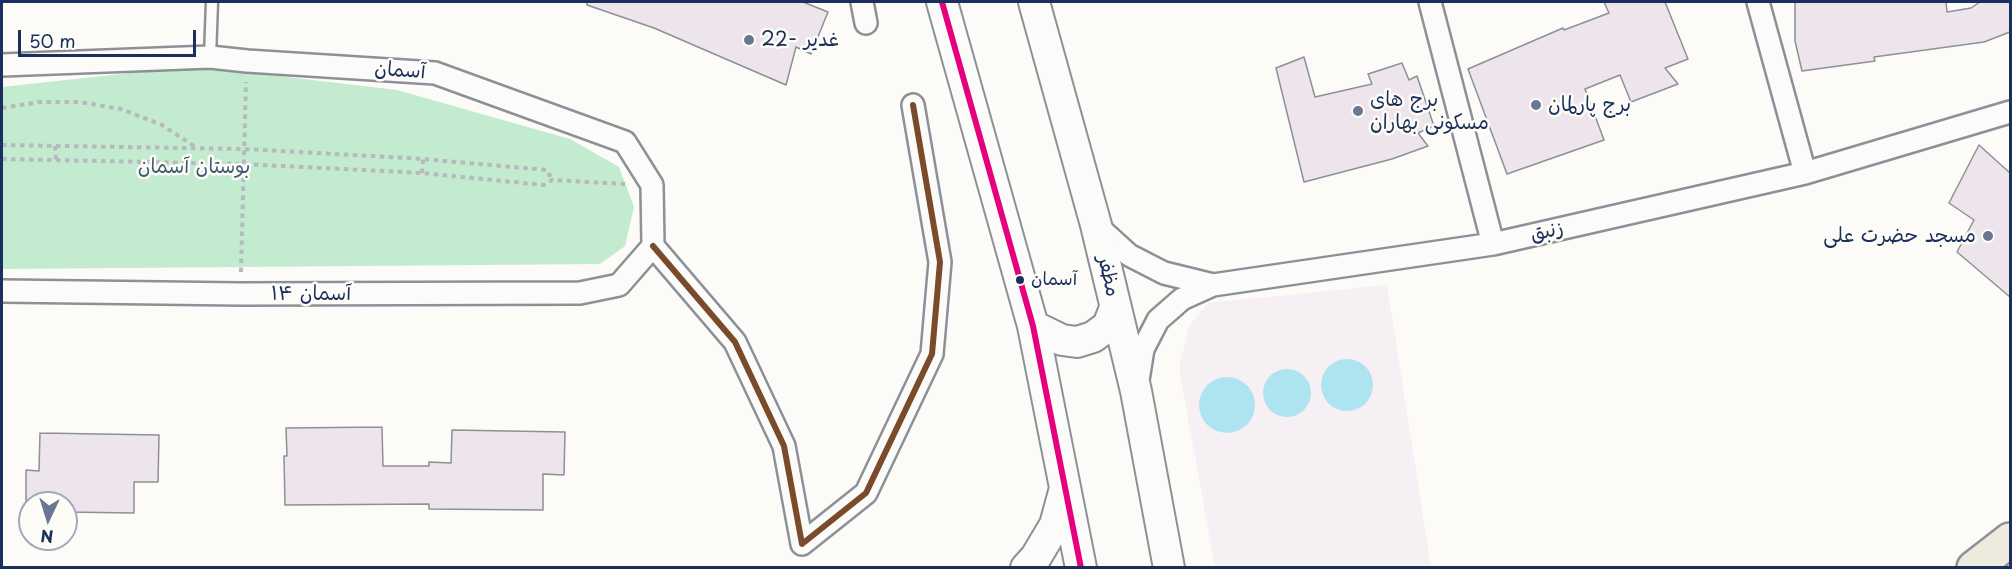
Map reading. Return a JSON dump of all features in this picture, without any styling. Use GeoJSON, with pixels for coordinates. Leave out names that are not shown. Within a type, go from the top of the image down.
{"type":"FeatureCollection","features":[{"type":"Feature","properties":{"kind":"highway"},"geometry":{"type":"LineString","coordinates":[[1974,567],[2010,540]]}},
{"type":"Feature","properties":{"kind":"street"},"geometry":{"type":"LineString","coordinates":[[862,2],[866,23]]}},
{"type":"Feature","properties":{"kind":"street"},"geometry":{"type":"LineString","coordinates":[[942,2],[1033,326],[1081,567]]}},
{"type":"Feature","properties":{"kind":"street","name":"مظفر"},"geometry":{"type":"LineString","coordinates":[[1034,2],[1096,225],[1136,391],[1168,560]]}},
{"type":"Feature","properties":{"kind":"street"},"geometry":{"type":"LineString","coordinates":[[1430,2],[1494,244]]}},
{"type":"Feature","properties":{"kind":"street"},"geometry":{"type":"LineString","coordinates":[[1758,2],[1805,173]]}},
{"type":"Feature","properties":{"kind":"street","name":"آسمان"},"geometry":{"type":"LineString","coordinates":[[2,65],[210,57],[435,73],[625,142],[652,185],[653,246]]}},
{"type":"Feature","properties":{"kind":"street"},"geometry":{"type":"LineString","coordinates":[[653,246],[735,342],[784,446],[802,543],[866,493],[932,354],[940,262],[913,105]]}},
{"type":"Feature","properties":{"kind":"street","name":"زنبق"},"geometry":{"type":"LineString","coordinates":[[1136,391],[1143,349],[1158,320],[1182,299],[1213,285],[1494,244],[1805,173],[2010,112]]}},
{"type":"Feature","properties":{"kind":"street"},"geometry":{"type":"LineString","coordinates":[[1096,225],[1129,255],[1164,273],[1213,285]]}},
{"type":"Feature","properties":{"kind":"street","name":"آسمان ۱۴"},"geometry":{"type":"LineString","coordinates":[[2,291],[240,294],[580,293],[619,285],[653,246]]}},
{"type":"Feature","properties":{"kind":"street"},"geometry":{"type":"LineString","coordinates":[[1033,326],[1062,340],[1077,342],[1093,337],[1108,326],[1115,308]]}},
{"type":"Feature","properties":{"kind":"street"},"geometry":{"type":"LineString","coordinates":[[1026,567],[1036,557],[1055,525],[1066,486]]}},
{"type":"Feature","properties":{"kind":"lane"},"geometry":{"type":"LineString","coordinates":[[210,57],[212,2]]}},
{"type":"Feature","properties":{"kind":"path"},"geometry":{"type":"LineString","coordinates":[[240,294],[247,61]]}},
{"type":"Feature","properties":{"kind":"path"},"geometry":{"type":"LineString","coordinates":[[2,108],[39,102],[69,102],[121,109],[162,124],[197,148]]}},
{"type":"Feature","properties":{"kind":"path"},"geometry":{"type":"LineString","coordinates":[[2,145],[244,149],[423,159],[547,170],[552,180]]}},
{"type":"Feature","properties":{"kind":"path"},"geometry":{"type":"LineString","coordinates":[[56,146],[56,160]]}},
{"type":"Feature","properties":{"kind":"path"},"geometry":{"type":"LineString","coordinates":[[2,159],[244,164],[422,173],[544,185],[552,180],[630,184],[626,178]]}},
{"type":"Feature","properties":{"kind":"path"},"geometry":{"type":"LineString","coordinates":[[422,173],[423,159]]}},
{"type":"Feature","properties":{"kind":"shaded area"},"geometry":{"type":"Polygon","coordinates":[[[1387,285],[1431,567],[1215,567],[1179,368],[1189,326],[1208,303],[1387,285]]]}},
{"type":"Feature","properties":{"kind":"green space","name":"بوستان آسمان"},"geometry":{"type":"Polygon","coordinates":[[[194,66],[397,90],[570,139],[619,167],[634,207],[625,246],[600,264],[2,269],[2,87],[194,66]]]}},
{"type":"Feature","properties":{"kind":"water"},"geometry":{"type":"Polygon","coordinates":[[[1347,359],[1361,363],[1369,371],[1373,385],[1369,399],[1361,407],[1347,411],[1333,407],[1325,399],[1321,385],[1325,371],[1333,363],[1347,359]]]}},
{"type":"Feature","properties":{"kind":"water"},"geometry":{"type":"Polygon","coordinates":[[[1282,369],[1292,369],[1304,376],[1311,388],[1311,398],[1304,410],[1292,417],[1282,417],[1267,406],[1263,398],[1263,388],[1274,373],[1282,369]]]}},
{"type":"Feature","properties":{"kind":"water"},"geometry":{"type":"Polygon","coordinates":[[[1221,377],[1233,377],[1243,381],[1251,389],[1255,405],[1251,421],[1243,429],[1233,433],[1221,433],[1211,429],[1203,421],[1199,411],[1199,399],[1203,389],[1211,381],[1221,377]]]}},
{"type":"Feature","properties":{"kind":"building","name":"22- غدیر"},"geometry":{"type":"Polygon","coordinates":[[[587,2],[803,2],[828,12],[811,54],[796,47],[786,85],[654,28],[587,5],[587,2]]]}},
{"type":"Feature","properties":{"kind":"building"},"geometry":{"type":"Polygon","coordinates":[[[1604,2],[1665,2],[1688,59],[1665,68],[1678,84],[1631,102],[1620,75],[1585,89],[1604,140],[1507,174],[1468,69],[1563,28],[1564,30],[1609,13],[1604,2]]]}},
{"type":"Feature","properties":{"kind":"building"},"geometry":{"type":"Polygon","coordinates":[[[1795,2],[1946,2],[1947,12],[1971,8],[1980,2],[2010,2],[2010,32],[1984,42],[1874,57],[1875,61],[1802,71],[1795,41],[1795,2]]]}},
{"type":"Feature","properties":{"kind":"building","name":"برج های مسکونی بهاران"},"geometry":{"type":"Polygon","coordinates":[[[1304,57],[1315,97],[1372,84],[1368,74],[1402,63],[1409,80],[1417,76],[1434,126],[1418,133],[1428,146],[1392,159],[1304,182],[1276,68],[1304,57]]]}},
{"type":"Feature","properties":{"kind":"building","name":"مسجد حضرت علی"},"geometry":{"type":"Polygon","coordinates":[[[1979,145],[2010,173],[2010,297],[1957,252],[1974,220],[1949,203],[1979,145]]]}},
{"type":"Feature","properties":{"kind":"building"},"geometry":{"type":"Polygon","coordinates":[[[382,427],[383,466],[429,466],[429,462],[451,463],[452,430],[565,432],[564,475],[543,474],[543,510],[429,509],[429,504],[285,505],[286,428],[382,427]]]}},
{"type":"Feature","properties":{"kind":"building"},"geometry":{"type":"Polygon","coordinates":[[[40,433],[159,435],[158,482],[134,482],[134,513],[78,512],[78,491],[26,491],[26,470],[39,471],[40,433]]]}},
{"type":"Feature","properties":{"kind":"transit line"},"geometry":{"type":"LineString","coordinates":[[942,2],[1033,326],[1081,568]]}},
{"type":"Feature","properties":{"kind":"transit line"},"geometry":{"type":"LineString","coordinates":[[653,246],[735,342],[784,446],[802,544],[866,493],[932,354],[940,262],[913,105]]}},
{"type":"Feature","properties":{"kind":"place","name":"22- غدیر"},"geometry":{"type":"Point","coordinates":[749,40]}},
{"type":"Feature","properties":{"kind":"place","name":"برج پارلمان"},"geometry":{"type":"Point","coordinates":[1536,105]}},
{"type":"Feature","properties":{"kind":"place","name":"برج های مسکونی بهاران"},"geometry":{"type":"Point","coordinates":[1358,111]}},
{"type":"Feature","properties":{"kind":"place","name":"مسجد حضرت علی"},"geometry":{"type":"Point","coordinates":[1988,236]}},
{"type":"Feature","properties":{"kind":"place","name":"آسمان"},"geometry":{"type":"Point","coordinates":[1020,280]}}]}
